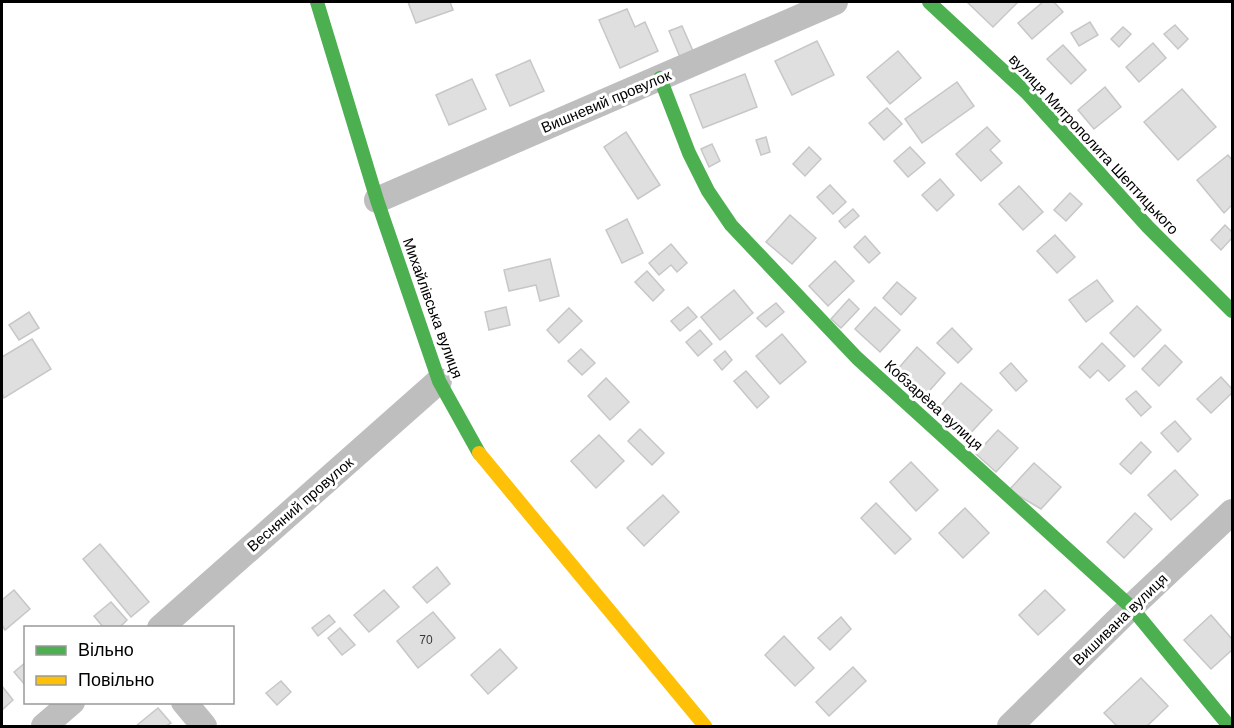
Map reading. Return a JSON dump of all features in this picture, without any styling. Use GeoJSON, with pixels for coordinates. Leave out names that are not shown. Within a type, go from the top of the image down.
{"type":"FeatureCollection","features":[{"type":"Feature","properties":{"kind":"street","name":"Михайлівська вулиця"},"geometry":{"type":"LineString","coordinates":[[317,2],[377,200],[440,381],[481,457],[705,726]]}},
{"type":"Feature","properties":{"kind":"street","name":"Вишневий провулок"},"geometry":{"type":"LineString","coordinates":[[377,200],[835,2]]}},
{"type":"Feature","properties":{"kind":"street","name":"вулиця Митрополита Шептицького"},"geometry":{"type":"LineString","coordinates":[[929,2],[1027,93],[1148,227],[1233,311]]}},
{"type":"Feature","properties":{"kind":"street","name":"Кобзарèва вулиця"},"geometry":{"type":"LineString","coordinates":[[660,78],[689,153],[703,182],[731,225],[857,358],[1131,607],[1229,726]]}},
{"type":"Feature","properties":{"kind":"street","name":"Весняний провулок"},"geometry":{"type":"LineString","coordinates":[[161,626],[440,381]]}},
{"type":"Feature","properties":{"kind":"street","name":"Вишивана вулиця"},"geometry":{"type":"LineString","coordinates":[[1010,726],[1131,607],[1233,513]]}},
{"type":"Feature","properties":{"kind":"street"},"geometry":{"type":"LineString","coordinates":[[44,726],[70,704]]}},
{"type":"Feature","properties":{"kind":"street"},"geometry":{"type":"LineString","coordinates":[[186,704],[204,726]]}},
{"type":"Feature","properties":{"kind":"building"},"geometry":{"type":"Polygon","coordinates":[[[408,2],[450,2],[453,10],[416,23],[408,2]]]}},
{"type":"Feature","properties":{"kind":"building"},"geometry":{"type":"Polygon","coordinates":[[[967,2],[1018,2],[993,27],[967,2]]]}},
{"type":"Feature","properties":{"kind":"building"},"geometry":{"type":"Polygon","coordinates":[[[1043,2],[1054,2],[1063,12],[1032,39],[1018,23],[1043,2]]]}},
{"type":"Feature","properties":{"kind":"building"},"geometry":{"type":"Polygon","coordinates":[[[627,9],[635,27],[645,22],[658,51],[620,68],[599,20],[627,9]]]}},
{"type":"Feature","properties":{"kind":"building"},"geometry":{"type":"Polygon","coordinates":[[[1090,22],[1098,35],[1079,46],[1071,33],[1090,22]]]}},
{"type":"Feature","properties":{"kind":"building"},"geometry":{"type":"Polygon","coordinates":[[[1175,25],[1188,39],[1178,49],[1164,34],[1175,25]]]}},
{"type":"Feature","properties":{"kind":"building"},"geometry":{"type":"Polygon","coordinates":[[[682,26],[693,51],[680,57],[669,31],[682,26]]]}},
{"type":"Feature","properties":{"kind":"building"},"geometry":{"type":"Polygon","coordinates":[[[1123,27],[1131,34],[1119,47],[1111,39],[1123,27]]]}},
{"type":"Feature","properties":{"kind":"building"},"geometry":{"type":"Polygon","coordinates":[[[817,41],[834,75],[792,95],[775,61],[817,41]]]}},
{"type":"Feature","properties":{"kind":"building"},"geometry":{"type":"Polygon","coordinates":[[[1153,43],[1166,58],[1139,82],[1126,67],[1153,43]]]}},
{"type":"Feature","properties":{"kind":"building"},"geometry":{"type":"Polygon","coordinates":[[[1063,45],[1086,70],[1071,84],[1047,59],[1063,45]]]}},
{"type":"Feature","properties":{"kind":"building"},"geometry":{"type":"Polygon","coordinates":[[[898,51],[921,78],[890,104],[867,77],[898,51]]]}},
{"type":"Feature","properties":{"kind":"building"},"geometry":{"type":"Polygon","coordinates":[[[530,60],[544,91],[510,106],[496,75],[530,60]]]}},
{"type":"Feature","properties":{"kind":"building"},"geometry":{"type":"Polygon","coordinates":[[[745,74],[757,107],[703,128],[690,95],[745,74]]]}},
{"type":"Feature","properties":{"kind":"building"},"geometry":{"type":"Polygon","coordinates":[[[472,79],[486,109],[449,125],[436,95],[472,79]]]}},
{"type":"Feature","properties":{"kind":"building"},"geometry":{"type":"Polygon","coordinates":[[[957,82],[974,106],[922,143],[905,119],[957,82]]]}},
{"type":"Feature","properties":{"kind":"building"},"geometry":{"type":"Polygon","coordinates":[[[1105,87],[1121,107],[1094,129],[1078,110],[1105,87]]]}},
{"type":"Feature","properties":{"kind":"building"},"geometry":{"type":"Polygon","coordinates":[[[1182,89],[1216,127],[1178,160],[1144,122],[1182,89]]]}},
{"type":"Feature","properties":{"kind":"building"},"geometry":{"type":"Polygon","coordinates":[[[887,108],[902,124],[884,140],[869,123],[887,108]]]}},
{"type":"Feature","properties":{"kind":"building"},"geometry":{"type":"Polygon","coordinates":[[[987,127],[1000,141],[990,150],[1002,163],[981,181],[956,154],[987,127]]]}},
{"type":"Feature","properties":{"kind":"building"},"geometry":{"type":"Polygon","coordinates":[[[626,132],[660,185],[638,199],[604,147],[626,132]]]}},
{"type":"Feature","properties":{"kind":"building"},"geometry":{"type":"Polygon","coordinates":[[[766,137],[770,152],[761,155],[756,140],[766,137]]]}},
{"type":"Feature","properties":{"kind":"building"},"geometry":{"type":"Polygon","coordinates":[[[712,144],[720,161],[709,167],[701,149],[712,144]]]}},
{"type":"Feature","properties":{"kind":"building"},"geometry":{"type":"Polygon","coordinates":[[[809,147],[821,159],[805,176],[793,164],[809,147]]]}},
{"type":"Feature","properties":{"kind":"building"},"geometry":{"type":"Polygon","coordinates":[[[910,147],[925,163],[908,177],[894,161],[910,147]]]}},
{"type":"Feature","properties":{"kind":"building"},"geometry":{"type":"Polygon","coordinates":[[[1228,155],[1232,160],[1232,205],[1224,213],[1197,180],[1228,155]]]}},
{"type":"Feature","properties":{"kind":"building"},"geometry":{"type":"Polygon","coordinates":[[[940,179],[954,195],[937,211],[922,195],[940,179]]]}},
{"type":"Feature","properties":{"kind":"building"},"geometry":{"type":"Polygon","coordinates":[[[830,185],[846,202],[833,214],[817,197],[830,185]]]}},
{"type":"Feature","properties":{"kind":"building"},"geometry":{"type":"Polygon","coordinates":[[[1019,186],[1043,212],[1023,230],[999,204],[1019,186]]]}},
{"type":"Feature","properties":{"kind":"building"},"geometry":{"type":"Polygon","coordinates":[[[1070,193],[1082,204],[1066,221],[1054,210],[1070,193]]]}},
{"type":"Feature","properties":{"kind":"building"},"geometry":{"type":"Polygon","coordinates":[[[853,209],[859,216],[845,228],[839,221],[853,209]]]}},
{"type":"Feature","properties":{"kind":"building"},"geometry":{"type":"Polygon","coordinates":[[[790,215],[816,238],[792,264],[766,242],[790,215]]]}},
{"type":"Feature","properties":{"kind":"building"},"geometry":{"type":"Polygon","coordinates":[[[627,219],[643,253],[622,263],[606,230],[627,219]]]}},
{"type":"Feature","properties":{"kind":"building"},"geometry":{"type":"Polygon","coordinates":[[[1225,225],[1232,232],[1232,238],[1221,250],[1211,240],[1225,225]]]}},
{"type":"Feature","properties":{"kind":"building"},"geometry":{"type":"Polygon","coordinates":[[[1055,235],[1075,257],[1057,273],[1037,251],[1055,235]]]}},
{"type":"Feature","properties":{"kind":"building"},"geometry":{"type":"Polygon","coordinates":[[[865,236],[880,253],[869,263],[854,247],[865,236]]]}},
{"type":"Feature","properties":{"kind":"building"},"geometry":{"type":"Polygon","coordinates":[[[671,244],[687,263],[677,272],[671,265],[659,275],[649,263],[671,244]]]}},
{"type":"Feature","properties":{"kind":"building"},"geometry":{"type":"Polygon","coordinates":[[[550,259],[559,296],[540,301],[536,285],[509,291],[504,270],[550,259]]]}},
{"type":"Feature","properties":{"kind":"building"},"geometry":{"type":"Polygon","coordinates":[[[835,261],[854,281],[828,306],[809,286],[835,261]]]}},
{"type":"Feature","properties":{"kind":"building"},"geometry":{"type":"Polygon","coordinates":[[[647,271],[664,290],[653,301],[635,282],[647,271]]]}},
{"type":"Feature","properties":{"kind":"building"},"geometry":{"type":"Polygon","coordinates":[[[1097,280],[1113,301],[1086,322],[1069,300],[1097,280]]]}},
{"type":"Feature","properties":{"kind":"building"},"geometry":{"type":"Polygon","coordinates":[[[897,282],[916,298],[901,315],[883,298],[897,282]]]}},
{"type":"Feature","properties":{"kind":"building"},"geometry":{"type":"Polygon","coordinates":[[[734,290],[753,313],[720,340],[701,317],[734,290]]]}},
{"type":"Feature","properties":{"kind":"building"},"geometry":{"type":"Polygon","coordinates":[[[849,299],[859,309],[841,328],[831,319],[849,299]]]}},
{"type":"Feature","properties":{"kind":"building"},"geometry":{"type":"Polygon","coordinates":[[[776,303],[784,312],[766,327],[757,318],[776,303]]]}},
{"type":"Feature","properties":{"kind":"building"},"geometry":{"type":"Polygon","coordinates":[[[1137,306],[1161,330],[1134,357],[1110,333],[1137,306]]]}},
{"type":"Feature","properties":{"kind":"building"},"geometry":{"type":"Polygon","coordinates":[[[506,307],[510,325],[489,330],[485,312],[506,307]]]}},
{"type":"Feature","properties":{"kind":"building"},"geometry":{"type":"Polygon","coordinates":[[[688,307],[697,317],[680,331],[671,321],[688,307]]]}},
{"type":"Feature","properties":{"kind":"building"},"geometry":{"type":"Polygon","coordinates":[[[875,307],[900,330],[880,352],[855,329],[875,307]]]}},
{"type":"Feature","properties":{"kind":"building"},"geometry":{"type":"Polygon","coordinates":[[[569,308],[582,321],[559,343],[547,330],[569,308]]]}},
{"type":"Feature","properties":{"kind":"building"},"geometry":{"type":"Polygon","coordinates":[[[29,312],[39,328],[19,340],[9,325],[29,312]]]}},
{"type":"Feature","properties":{"kind":"building"},"geometry":{"type":"Polygon","coordinates":[[[952,328],[972,349],[958,363],[937,343],[952,328]]]}},
{"type":"Feature","properties":{"kind":"building"},"geometry":{"type":"Polygon","coordinates":[[[700,330],[712,344],[698,356],[686,342],[700,330]]]}},
{"type":"Feature","properties":{"kind":"building"},"geometry":{"type":"Polygon","coordinates":[[[782,334],[806,362],[780,384],[756,356],[782,334]]]}},
{"type":"Feature","properties":{"kind":"building"},"geometry":{"type":"Polygon","coordinates":[[[32,339],[51,369],[4,398],[2,357],[32,339]]]}},
{"type":"Feature","properties":{"kind":"building"},"geometry":{"type":"Polygon","coordinates":[[[1102,343],[1125,366],[1109,381],[1098,370],[1090,378],[1079,367],[1102,343]]]}},
{"type":"Feature","properties":{"kind":"building"},"geometry":{"type":"Polygon","coordinates":[[[1165,345],[1182,362],[1159,386],[1142,369],[1165,345]]]}},
{"type":"Feature","properties":{"kind":"building"},"geometry":{"type":"Polygon","coordinates":[[[917,347],[945,373],[924,397],[896,371],[917,347]]]}},
{"type":"Feature","properties":{"kind":"building"},"geometry":{"type":"Polygon","coordinates":[[[581,349],[595,363],[582,375],[568,361],[581,349]]]}},
{"type":"Feature","properties":{"kind":"building"},"geometry":{"type":"Polygon","coordinates":[[[725,351],[732,360],[722,370],[714,360],[725,351]]]}},
{"type":"Feature","properties":{"kind":"building"},"geometry":{"type":"Polygon","coordinates":[[[1011,363],[1027,381],[1016,391],[1000,373],[1011,363]]]}},
{"type":"Feature","properties":{"kind":"building"},"geometry":{"type":"Polygon","coordinates":[[[746,371],[769,397],[757,408],[734,381],[746,371]]]}},
{"type":"Feature","properties":{"kind":"building"},"geometry":{"type":"Polygon","coordinates":[[[1221,377],[1232,389],[1232,393],[1211,413],[1197,399],[1221,377]]]}},
{"type":"Feature","properties":{"kind":"building"},"geometry":{"type":"Polygon","coordinates":[[[606,378],[629,402],[610,420],[588,396],[606,378]]]}},
{"type":"Feature","properties":{"kind":"building"},"geometry":{"type":"Polygon","coordinates":[[[961,383],[992,410],[965,439],[935,412],[961,383]]]}},
{"type":"Feature","properties":{"kind":"building"},"geometry":{"type":"Polygon","coordinates":[[[1136,391],[1151,407],[1141,416],[1126,399],[1136,391]]]}},
{"type":"Feature","properties":{"kind":"building"},"geometry":{"type":"Polygon","coordinates":[[[1175,421],[1191,439],[1178,452],[1161,433],[1175,421]]]}},
{"type":"Feature","properties":{"kind":"building"},"geometry":{"type":"Polygon","coordinates":[[[640,429],[664,453],[652,465],[628,441],[640,429]]]}},
{"type":"Feature","properties":{"kind":"building"},"geometry":{"type":"Polygon","coordinates":[[[998,430],[1018,448],[996,472],[976,454],[998,430]]]}},
{"type":"Feature","properties":{"kind":"building"},"geometry":{"type":"Polygon","coordinates":[[[599,435],[624,461],[596,488],[571,461],[599,435]]]}},
{"type":"Feature","properties":{"kind":"building"},"geometry":{"type":"Polygon","coordinates":[[[1141,442],[1151,452],[1131,474],[1120,464],[1141,442]]]}},
{"type":"Feature","properties":{"kind":"building"},"geometry":{"type":"Polygon","coordinates":[[[911,462],[938,490],[916,511],[890,482],[911,462]]]}},
{"type":"Feature","properties":{"kind":"building"},"geometry":{"type":"Polygon","coordinates":[[[1034,463],[1061,487],[1041,509],[1009,490],[1034,463]]]}},
{"type":"Feature","properties":{"kind":"building"},"geometry":{"type":"Polygon","coordinates":[[[1175,470],[1198,495],[1171,520],[1148,495],[1175,470]]]}},
{"type":"Feature","properties":{"kind":"building"},"geometry":{"type":"Polygon","coordinates":[[[663,495],[679,512],[644,546],[627,528],[663,495]]]}},
{"type":"Feature","properties":{"kind":"building"},"geometry":{"type":"Polygon","coordinates":[[[876,503],[911,539],[895,554],[861,518],[876,503]]]}},
{"type":"Feature","properties":{"kind":"building"},"geometry":{"type":"Polygon","coordinates":[[[965,508],[989,533],[963,558],[939,533],[965,508]]]}},
{"type":"Feature","properties":{"kind":"building"},"geometry":{"type":"Polygon","coordinates":[[[1135,513],[1152,529],[1124,558],[1107,542],[1135,513]]]}},
{"type":"Feature","properties":{"kind":"building"},"geometry":{"type":"Polygon","coordinates":[[[100,544],[149,602],[131,617],[83,559],[100,544]]]}},
{"type":"Feature","properties":{"kind":"building"},"geometry":{"type":"Polygon","coordinates":[[[437,567],[450,584],[427,603],[413,587],[437,567]]]}},
{"type":"Feature","properties":{"kind":"building"},"geometry":{"type":"Polygon","coordinates":[[[14,590],[30,609],[5,630],[2,625],[2,600],[14,590]]]}},
{"type":"Feature","properties":{"kind":"building"},"geometry":{"type":"Polygon","coordinates":[[[384,590],[399,607],[369,632],[354,615],[384,590]]]}},
{"type":"Feature","properties":{"kind":"building"},"geometry":{"type":"Polygon","coordinates":[[[1045,590],[1065,610],[1038,635],[1019,615],[1045,590]]]}},
{"type":"Feature","properties":{"kind":"building"},"geometry":{"type":"Polygon","coordinates":[[[111,602],[127,620],[121,626],[102,626],[94,616],[111,602]]]}},
{"type":"Feature","properties":{"kind":"building"},"geometry":{"type":"Polygon","coordinates":[[[433,612],[455,638],[418,668],[397,641],[433,612]]]}},
{"type":"Feature","properties":{"kind":"building"},"geometry":{"type":"Polygon","coordinates":[[[329,615],[335,622],[318,636],[312,628],[329,615]]]}},
{"type":"Feature","properties":{"kind":"building"},"geometry":{"type":"Polygon","coordinates":[[[1211,615],[1232,639],[1232,650],[1211,669],[1184,640],[1211,615]]]}},
{"type":"Feature","properties":{"kind":"building"},"geometry":{"type":"Polygon","coordinates":[[[841,617],[851,629],[830,650],[818,638],[841,617]]]}},
{"type":"Feature","properties":{"kind":"building"},"geometry":{"type":"Polygon","coordinates":[[[340,628],[355,645],[342,655],[328,638],[340,628]]]}},
{"type":"Feature","properties":{"kind":"building"},"geometry":{"type":"Polygon","coordinates":[[[784,636],[814,668],[795,686],[765,655],[784,636]]]}},
{"type":"Feature","properties":{"kind":"building"},"geometry":{"type":"Polygon","coordinates":[[[500,649],[517,668],[488,694],[471,675],[500,649]]]}},
{"type":"Feature","properties":{"kind":"building"},"geometry":{"type":"Polygon","coordinates":[[[24,664],[24,684],[14,672],[24,664]]]}},
{"type":"Feature","properties":{"kind":"building"},"geometry":{"type":"Polygon","coordinates":[[[853,667],[866,681],[829,716],[816,702],[853,667]]]}},
{"type":"Feature","properties":{"kind":"building"},"geometry":{"type":"Polygon","coordinates":[[[1141,678],[1168,706],[1147,726],[1117,726],[1104,713],[1141,678]]]}},
{"type":"Feature","properties":{"kind":"building"},"geometry":{"type":"Polygon","coordinates":[[[281,681],[291,692],[277,705],[266,693],[281,681]]]}},
{"type":"Feature","properties":{"kind":"building"},"geometry":{"type":"Polygon","coordinates":[[[2,686],[13,700],[2,710],[2,686]]]}},
{"type":"Feature","properties":{"kind":"building"},"geometry":{"type":"Polygon","coordinates":[[[158,708],[171,723],[166,726],[136,726],[158,708]]]}},
{"type":"Feature","properties":{"kind":"traffic: fast"},"geometry":{"type":"LineString","coordinates":[[317,2],[377,200],[439,381],[479,453]]}},
{"type":"Feature","properties":{"kind":"traffic: fast"},"geometry":{"type":"LineString","coordinates":[[929,2],[1027,93],[1148,227],[1232,311]]}},
{"type":"Feature","properties":{"kind":"traffic: fast"},"geometry":{"type":"LineString","coordinates":[[660,78],[689,153],[708,191],[731,225],[857,358],[1131,607],[1229,726]]}},
{"type":"Feature","properties":{"kind":"traffic: slow"},"geometry":{"type":"LineString","coordinates":[[479,453],[705,726]]}}]}
